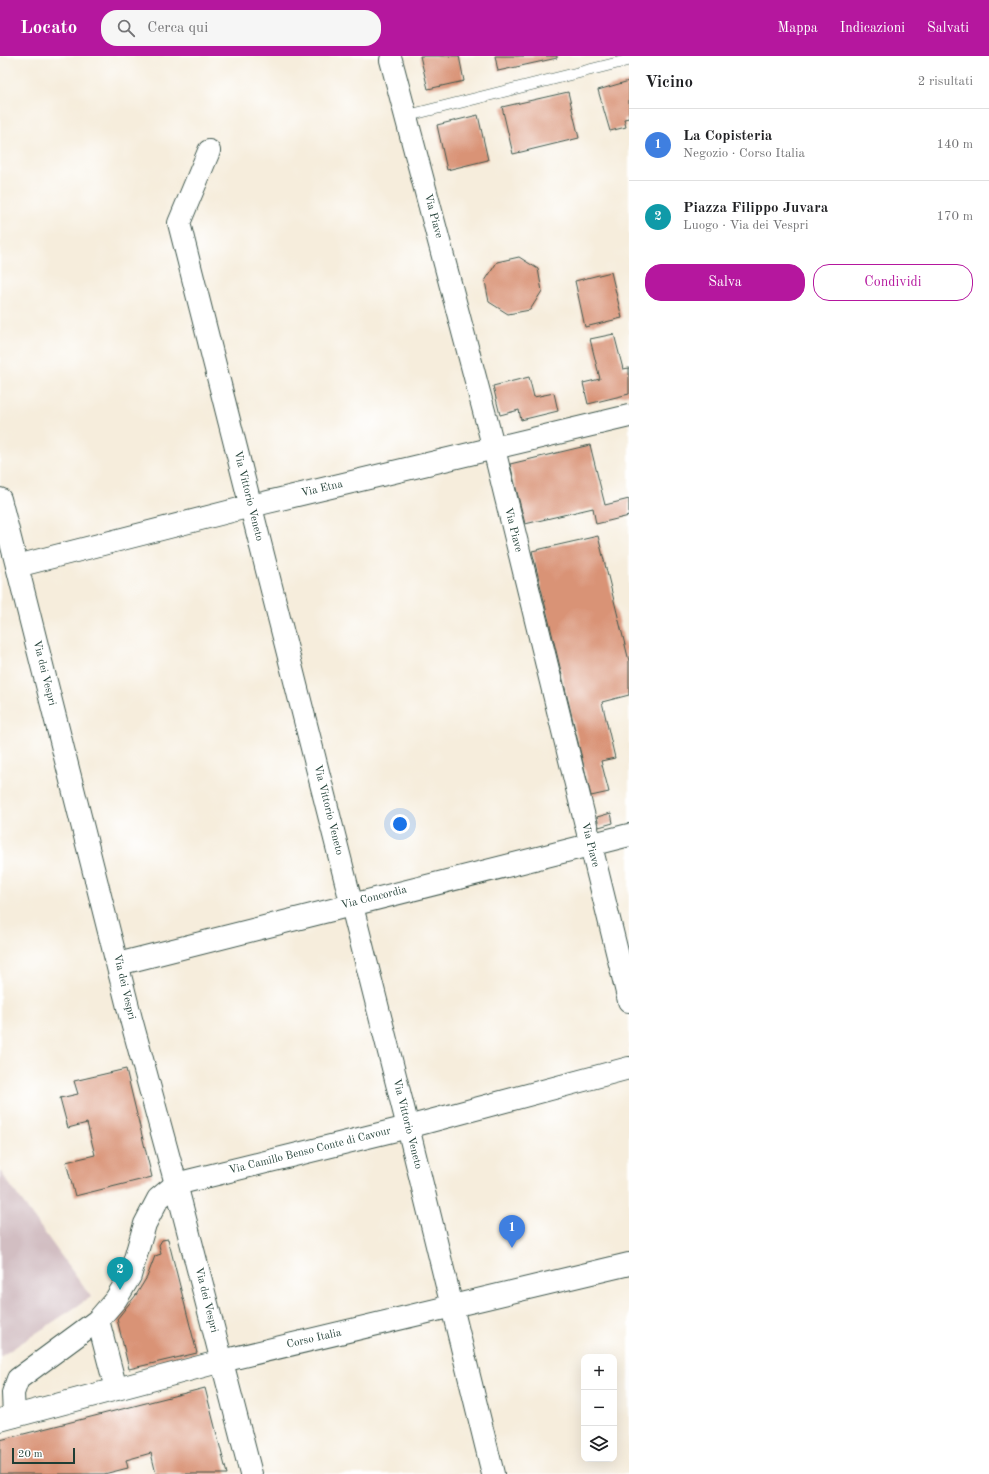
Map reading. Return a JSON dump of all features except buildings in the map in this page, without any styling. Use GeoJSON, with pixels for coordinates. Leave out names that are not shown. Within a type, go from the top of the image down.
{"type":"FeatureCollection","features":[{"type":"Feature","properties":{"kind":"street","name":"Via Piave"},"geometry":{"type":"LineString","coordinates":[[392,60],[494,449],[629,1001]]}},
{"type":"Feature","properties":{"kind":"street","name":"Via Vittorio Veneto"},"geometry":{"type":"LineString","coordinates":[[209,151],[179,223],[408,1127],[450,1307],[493,1474]]}},
{"type":"Feature","properties":{"kind":"street","name":"Via Etna"},"geometry":{"type":"LineString","coordinates":[[17,566],[251,506],[629,416]]}},
{"type":"Feature","properties":{"kind":"street","name":"Via dei Vespri"},"geometry":{"type":"LineString","coordinates":[[0,499],[131,1019],[176,1184],[251,1474]]}},
{"type":"Feature","properties":{"kind":"street","name":"Via Concordia"},"geometry":{"type":"LineString","coordinates":[[118,964],[629,835]]}},
{"type":"Feature","properties":{"kind":"street","name":"Via Camillo Benso Conte di Cavour"},"geometry":{"type":"LineString","coordinates":[[176,1184],[408,1127],[629,1068]]}},
{"type":"Feature","properties":{"kind":"street"},"geometry":{"type":"LineString","coordinates":[[7,1418],[18,1380],[98,1320],[116,1299],[130,1276],[144,1224],[158,1199],[176,1184]]}},
{"type":"Feature","properties":{"kind":"street","name":"Corso Italia"},"geometry":{"type":"LineString","coordinates":[[7,1418],[222,1361],[629,1264]]}},
{"type":"Feature","properties":{"kind":"street"},"geometry":{"type":"LineString","coordinates":[[98,1320],[116,1389]]}},
{"type":"Feature","properties":{"kind":"lane"},"geometry":{"type":"LineString","coordinates":[[406,116],[629,60]]}},
{"type":"Feature","properties":{"kind":"shaded area"},"geometry":{"type":"Polygon","coordinates":[[[0,1171],[91,1297],[0,1357],[0,1171]]]}},
{"type":"Feature","properties":{"kind":"place","name":"La Copisteria"},"geometry":{"type":"Point","coordinates":[512,1248]}},
{"type":"Feature","properties":{"kind":"place","name":"Piazza Filippo Juvara"},"geometry":{"type":"Point","coordinates":[120,1290]}}]}
